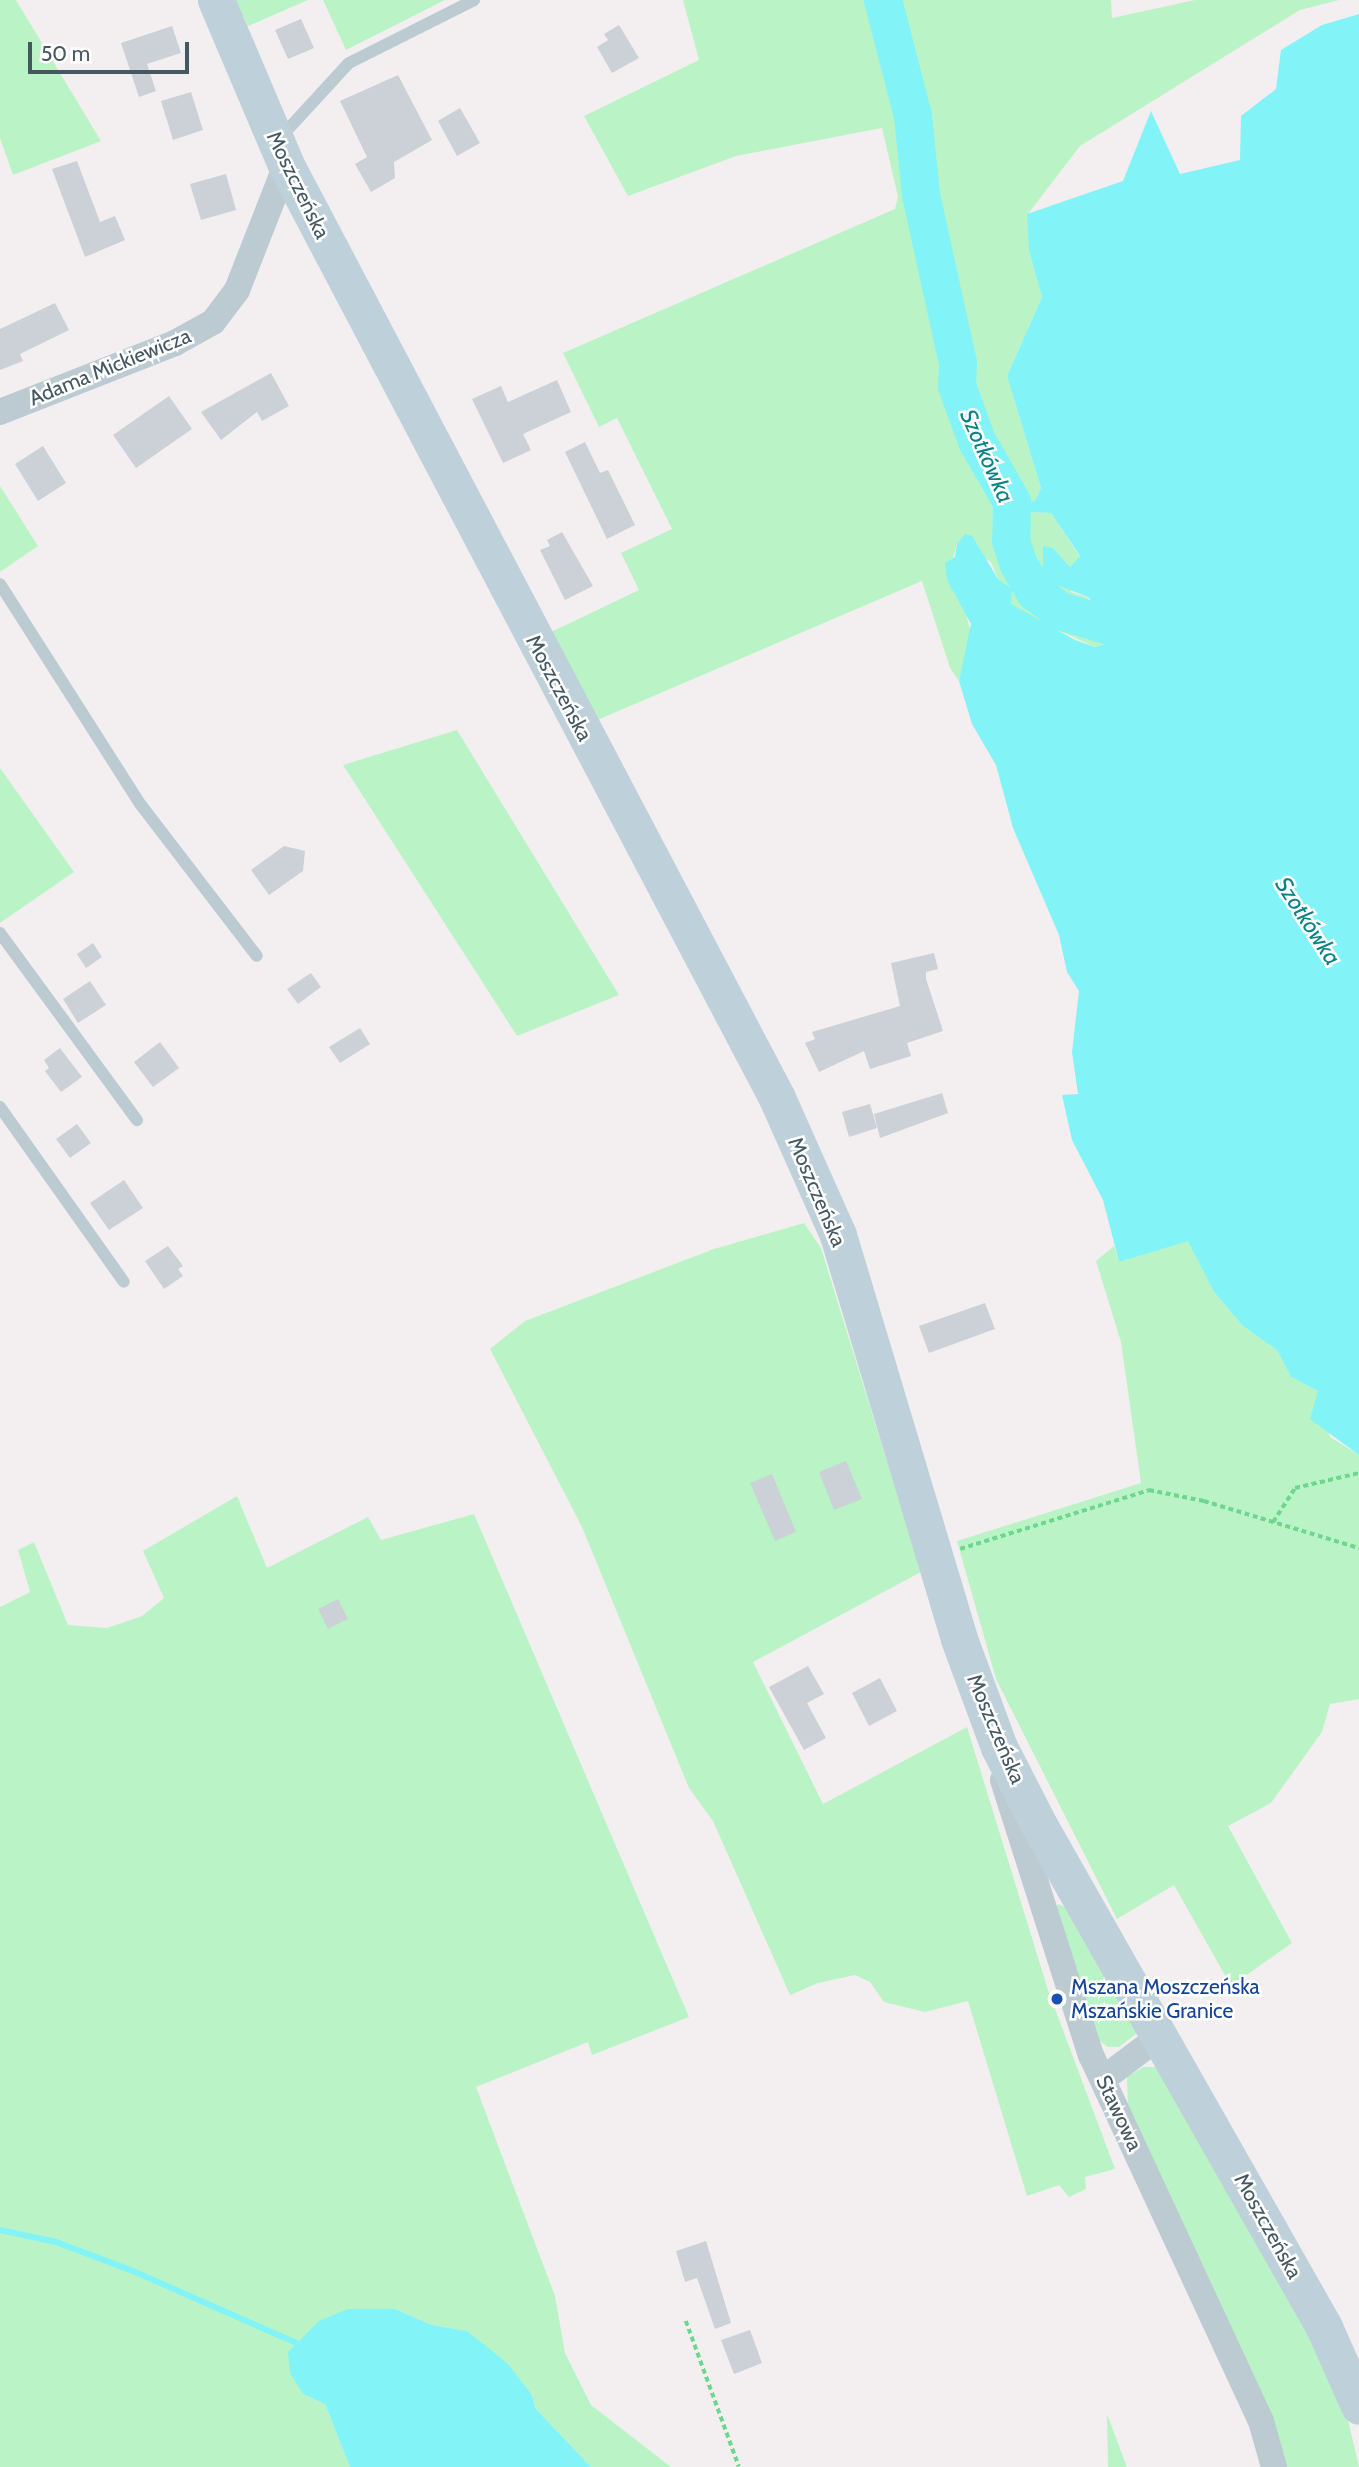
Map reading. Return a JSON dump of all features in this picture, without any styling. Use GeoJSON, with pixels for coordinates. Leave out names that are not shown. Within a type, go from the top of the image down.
{"type":"FeatureCollection","features":[{"type":"Feature","properties":{"kind":"street","name":"Moszczeńska"},"geometry":{"type":"LineString","coordinates":[[216,0],[281,153],[776,1098],[838,1235],[935,1558],[999,1747],[1324,2327],[1359,2406]]}},
{"type":"Feature","properties":{"kind":"street","name":"Adama Mickiewicza"},"geometry":{"type":"LineString","coordinates":[[0,412],[176,343],[213,322],[237,290],[281,153]]}},
{"type":"Feature","properties":{"kind":"street","name":"Stawowa"},"geometry":{"type":"LineString","coordinates":[[999,1747],[1004,1790],[1102,2080],[1261,2421],[1274,2467]]}},
{"type":"Feature","properties":{"kind":"street"},"geometry":{"type":"LineString","coordinates":[[1102,2080],[1160,2036]]}},
{"type":"Feature","properties":{"kind":"lane"},"geometry":{"type":"LineString","coordinates":[[281,153],[349,63],[474,0]]}},
{"type":"Feature","properties":{"kind":"lane"},"geometry":{"type":"LineString","coordinates":[[0,584],[141,805],[257,957]]}},
{"type":"Feature","properties":{"kind":"lane"},"geometry":{"type":"LineString","coordinates":[[0,933],[137,1120]]}},
{"type":"Feature","properties":{"kind":"lane"},"geometry":{"type":"LineString","coordinates":[[0,1107],[124,1282]]}},
{"type":"Feature","properties":{"kind":"path"},"geometry":{"type":"LineString","coordinates":[[1273,1522],[1295,1488],[1359,1473]]}},
{"type":"Feature","properties":{"kind":"path"},"geometry":{"type":"LineString","coordinates":[[935,1558],[1149,1490],[1273,1522],[1359,1548]]}},
{"type":"Feature","properties":{"kind":"path"},"geometry":{"type":"LineString","coordinates":[[686,2321],[740,2467]]}},
{"type":"Feature","properties":{"kind":"green space"},"geometry":{"type":"Polygon","coordinates":[[[0,0],[16,0],[101,141],[13,175],[0,138],[0,0]]]}},
{"type":"Feature","properties":{"kind":"green space"},"geometry":{"type":"Polygon","coordinates":[[[236,0],[308,0],[248,26],[236,0]]]}},
{"type":"Feature","properties":{"kind":"green space"},"geometry":{"type":"Polygon","coordinates":[[[323,0],[445,0],[346,50],[323,0]]]}},
{"type":"Feature","properties":{"kind":"green space"},"geometry":{"type":"Polygon","coordinates":[[[683,0],[1111,0],[1112,18],[1195,0],[1339,0],[1300,10],[1080,146],[1028,214],[1029,251],[1042,297],[1007,376],[1041,488],[1035,501],[1025,503],[1028,512],[1051,513],[1080,557],[1070,567],[1053,548],[1071,592],[1087,597],[1116,628],[1115,642],[1095,647],[1029,617],[1010,604],[1011,589],[998,579],[991,562],[957,544],[947,580],[964,606],[971,634],[959,681],[950,668],[922,581],[595,721],[545,635],[639,590],[621,553],[672,529],[617,418],[599,427],[563,353],[895,209],[898,197],[882,128],[736,156],[628,196],[584,116],[699,60],[683,0]]]}},
{"type":"Feature","properties":{"kind":"green space"},"geometry":{"type":"Polygon","coordinates":[[[0,486],[38,546],[0,572],[0,486]]]}},
{"type":"Feature","properties":{"kind":"green space"},"geometry":{"type":"Polygon","coordinates":[[[457,730],[619,995],[517,1036],[343,765],[457,730]]]}},
{"type":"Feature","properties":{"kind":"green space"},"geometry":{"type":"Polygon","coordinates":[[[0,768],[74,872],[0,923],[0,768]]]}},
{"type":"Feature","properties":{"kind":"green space"},"geometry":{"type":"Polygon","coordinates":[[[804,1223],[821,1248],[921,1572],[753,1662],[823,1804],[967,1727],[1048,1990],[1115,2169],[1085,2177],[1086,2189],[1069,2197],[1059,2185],[1027,2196],[968,2001],[925,2012],[884,2002],[870,1982],[855,1975],[818,1983],[790,1995],[713,1821],[689,1788],[582,1527],[490,1349],[525,1321],[714,1249],[804,1223]]]}},
{"type":"Feature","properties":{"kind":"green space"},"geometry":{"type":"Polygon","coordinates":[[[1188,1240],[1214,1292],[1243,1326],[1277,1350],[1291,1377],[1318,1391],[1330,1437],[1359,1455],[1359,1699],[1330,1704],[1322,1732],[1271,1803],[1228,1826],[1292,1943],[1231,1986],[1174,1885],[1117,1919],[996,1679],[957,1541],[1141,1483],[1121,1342],[1096,1261],[1114,1246],[1119,1262],[1188,1240]]]}},
{"type":"Feature","properties":{"kind":"green space"},"geometry":{"type":"Polygon","coordinates":[[[237,1496],[267,1568],[368,1517],[381,1540],[474,1514],[689,2017],[592,2055],[588,2042],[476,2087],[555,2296],[565,2353],[591,2405],[671,2467],[591,2467],[535,2408],[532,2395],[467,2331],[432,2325],[395,2309],[303,2394],[325,2404],[350,2467],[0,2467],[0,1607],[30,1592],[18,1550],[34,1542],[68,1625],[107,1628],[142,1616],[164,1598],[143,1551],[237,1496]]]}},
{"type":"Feature","properties":{"kind":"green space"},"geometry":{"type":"Polygon","coordinates":[[[1058,1904],[1070,1909],[1137,2021],[1136,2034],[1119,2047],[1108,2047],[1097,2039],[1056,1909],[1058,1904]]]}},
{"type":"Feature","properties":{"kind":"green space"},"geometry":{"type":"Polygon","coordinates":[[[1143,2067],[1157,2067],[1312,2330],[1349,2424],[1359,2467],[1284,2467],[1128,2107],[1127,2077],[1143,2067]]]}},
{"type":"Feature","properties":{"kind":"green space"},"geometry":{"type":"Polygon","coordinates":[[[1107,2414],[1127,2467],[1108,2467],[1107,2414]]]}},
{"type":"Feature","properties":{"kind":"water"},"geometry":{"type":"Polygon","coordinates":[[[1359,14],[1359,1455],[1310,1419],[1318,1391],[1291,1377],[1277,1350],[1243,1326],[1214,1292],[1188,1241],[1119,1262],[1103,1200],[1072,1140],[1062,1095],[1078,1094],[1072,1052],[1079,991],[1067,972],[1059,935],[1013,828],[996,765],[972,724],[959,681],[971,624],[947,580],[945,563],[955,557],[957,544],[965,534],[972,536],[998,579],[1012,589],[1011,604],[1075,640],[1095,647],[1115,642],[1116,628],[1088,597],[1052,583],[1043,573],[1043,546],[1053,548],[1070,567],[1080,556],[1051,513],[1028,512],[1025,503],[1035,501],[1041,488],[1007,376],[1042,297],[1029,251],[1027,214],[1123,181],[1151,111],[1180,174],[1240,160],[1241,116],[1276,89],[1281,50],[1322,25],[1359,14]]]}},
{"type":"Feature","properties":{"kind":"water"},"geometry":{"type":"Polygon","coordinates":[[[348,2309],[395,2309],[432,2325],[467,2331],[507,2363],[532,2395],[535,2408],[591,2467],[350,2467],[325,2404],[303,2394],[290,2373],[288,2352],[319,2321],[348,2309]]]}},
{"type":"Feature","properties":{"kind":"building"},"geometry":{"type":"Polygon","coordinates":[[[301,19],[314,48],[288,59],[275,30],[301,19]]]}},
{"type":"Feature","properties":{"kind":"building"},"geometry":{"type":"Polygon","coordinates":[[[619,25],[639,58],[612,73],[597,47],[608,40],[604,34],[619,25]]]}},
{"type":"Feature","properties":{"kind":"building"},"geometry":{"type":"Polygon","coordinates":[[[172,26],[181,53],[147,64],[156,91],[139,97],[121,43],[172,26]]]}},
{"type":"Feature","properties":{"kind":"building"},"geometry":{"type":"Polygon","coordinates":[[[398,75],[432,140],[394,162],[395,178],[371,192],[355,164],[367,157],[340,101],[398,75]]]}},
{"type":"Feature","properties":{"kind":"building"},"geometry":{"type":"Polygon","coordinates":[[[191,92],[203,130],[173,140],[161,101],[191,92]]]}},
{"type":"Feature","properties":{"kind":"building"},"geometry":{"type":"Polygon","coordinates":[[[460,108],[480,143],[457,156],[438,121],[460,108]]]}},
{"type":"Feature","properties":{"kind":"building"},"geometry":{"type":"Polygon","coordinates":[[[77,161],[100,222],[115,216],[125,240],[85,257],[52,169],[77,161]]]}},
{"type":"Feature","properties":{"kind":"building"},"geometry":{"type":"Polygon","coordinates":[[[226,174],[236,210],[201,220],[190,184],[226,174]]]}},
{"type":"Feature","properties":{"kind":"building"},"geometry":{"type":"Polygon","coordinates":[[[55,303],[69,330],[20,354],[23,361],[0,370],[0,329],[55,303]]]}},
{"type":"Feature","properties":{"kind":"building"},"geometry":{"type":"Polygon","coordinates":[[[271,373],[289,406],[262,421],[257,412],[221,440],[201,412],[271,373]]]}},
{"type":"Feature","properties":{"kind":"building"},"geometry":{"type":"Polygon","coordinates":[[[557,380],[571,412],[523,434],[531,450],[503,463],[472,399],[501,386],[508,402],[557,380]]]}},
{"type":"Feature","properties":{"kind":"building"},"geometry":{"type":"Polygon","coordinates":[[[169,396],[192,429],[136,468],[113,435],[169,396]]]}},
{"type":"Feature","properties":{"kind":"building"},"geometry":{"type":"Polygon","coordinates":[[[585,442],[600,473],[608,470],[635,525],[607,539],[565,452],[585,442]]]}},
{"type":"Feature","properties":{"kind":"building"},"geometry":{"type":"Polygon","coordinates":[[[43,446],[66,483],[38,501],[15,464],[43,446]]]}},
{"type":"Feature","properties":{"kind":"building"},"geometry":{"type":"Polygon","coordinates":[[[562,532],[593,586],[565,600],[540,550],[550,546],[547,540],[562,532]]]}},
{"type":"Feature","properties":{"kind":"building"},"geometry":{"type":"Polygon","coordinates":[[[284,846],[305,851],[303,871],[269,895],[251,870],[284,846]]]}},
{"type":"Feature","properties":{"kind":"building"},"geometry":{"type":"Polygon","coordinates":[[[93,943],[102,957],[86,968],[77,954],[93,943]]]}},
{"type":"Feature","properties":{"kind":"building"},"geometry":{"type":"Polygon","coordinates":[[[934,953],[938,969],[926,972],[926,979],[943,1031],[907,1043],[911,1056],[870,1069],[864,1051],[819,1072],[805,1043],[815,1039],[812,1032],[900,1006],[891,963],[934,953]]]}},
{"type":"Feature","properties":{"kind":"building"},"geometry":{"type":"Polygon","coordinates":[[[311,973],[321,987],[298,1004],[287,989],[311,973]]]}},
{"type":"Feature","properties":{"kind":"building"},"geometry":{"type":"Polygon","coordinates":[[[90,981],[106,1005],[78,1023],[63,999],[90,981]]]}},
{"type":"Feature","properties":{"kind":"building"},"geometry":{"type":"Polygon","coordinates":[[[360,1028],[370,1044],[340,1063],[329,1047],[360,1028]]]}},
{"type":"Feature","properties":{"kind":"building"},"geometry":{"type":"Polygon","coordinates":[[[160,1042],[179,1068],[153,1087],[134,1062],[160,1042]]]}},
{"type":"Feature","properties":{"kind":"building"},"geometry":{"type":"Polygon","coordinates":[[[60,1048],[82,1077],[61,1092],[45,1071],[49,1068],[44,1060],[60,1048]]]}},
{"type":"Feature","properties":{"kind":"building"},"geometry":{"type":"Polygon","coordinates":[[[942,1093],[948,1113],[880,1138],[874,1114],[942,1093]]]}},
{"type":"Feature","properties":{"kind":"building"},"geometry":{"type":"Polygon","coordinates":[[[870,1104],[877,1128],[849,1137],[842,1112],[870,1104]]]}},
{"type":"Feature","properties":{"kind":"building"},"geometry":{"type":"Polygon","coordinates":[[[77,1124],[91,1143],[70,1158],[56,1139],[77,1124]]]}},
{"type":"Feature","properties":{"kind":"building"},"geometry":{"type":"Polygon","coordinates":[[[124,1180],[143,1208],[109,1230],[90,1203],[124,1180]]]}},
{"type":"Feature","properties":{"kind":"building"},"geometry":{"type":"Polygon","coordinates":[[[168,1246],[183,1266],[178,1269],[183,1276],[164,1289],[145,1261],[168,1246]]]}},
{"type":"Feature","properties":{"kind":"building"},"geometry":{"type":"Polygon","coordinates":[[[985,1303],[995,1329],[929,1353],[919,1326],[985,1303]]]}},
{"type":"Feature","properties":{"kind":"building"},"geometry":{"type":"Polygon","coordinates":[[[846,1461],[862,1499],[834,1510],[819,1472],[846,1461]]]}},
{"type":"Feature","properties":{"kind":"building"},"geometry":{"type":"Polygon","coordinates":[[[772,1474],[796,1532],[775,1541],[750,1483],[772,1474]]]}},
{"type":"Feature","properties":{"kind":"building"},"geometry":{"type":"Polygon","coordinates":[[[338,1599],[348,1619],[328,1629],[318,1609],[338,1599]]]}},
{"type":"Feature","properties":{"kind":"building"},"geometry":{"type":"Polygon","coordinates":[[[808,1666],[824,1694],[807,1703],[826,1738],[804,1750],[769,1687],[808,1666]]]}},
{"type":"Feature","properties":{"kind":"building"},"geometry":{"type":"Polygon","coordinates":[[[880,1678],[897,1711],[869,1726],[852,1693],[880,1678]]]}},
{"type":"Feature","properties":{"kind":"building"},"geometry":{"type":"Polygon","coordinates":[[[706,2241],[731,2323],[715,2329],[697,2278],[685,2282],[676,2251],[706,2241]]]}},
{"type":"Feature","properties":{"kind":"building"},"geometry":{"type":"Polygon","coordinates":[[[750,2330],[762,2363],[734,2374],[721,2340],[750,2330]]]}},
{"type":"Feature","properties":{"kind":"waterway","name":"Szotkówka"},"geometry":{"type":"LineString","coordinates":[[883,0],[913,116],[921,195],[958,363],[957,386],[977,441],[1012,502],[1011,541],[1018,563],[1035,592],[1060,611],[1116,628],[1145,672]]}},
{"type":"Feature","properties":{"kind":"waterway"},"geometry":{"type":"LineString","coordinates":[[0,2230],[56,2242],[133,2271],[296,2343]]}},
{"type":"Feature","properties":{"kind":"place","name":"Mszana Moszczeńska Mszańskie Granice"},"geometry":{"type":"Point","coordinates":[1057,1999]}}]}
